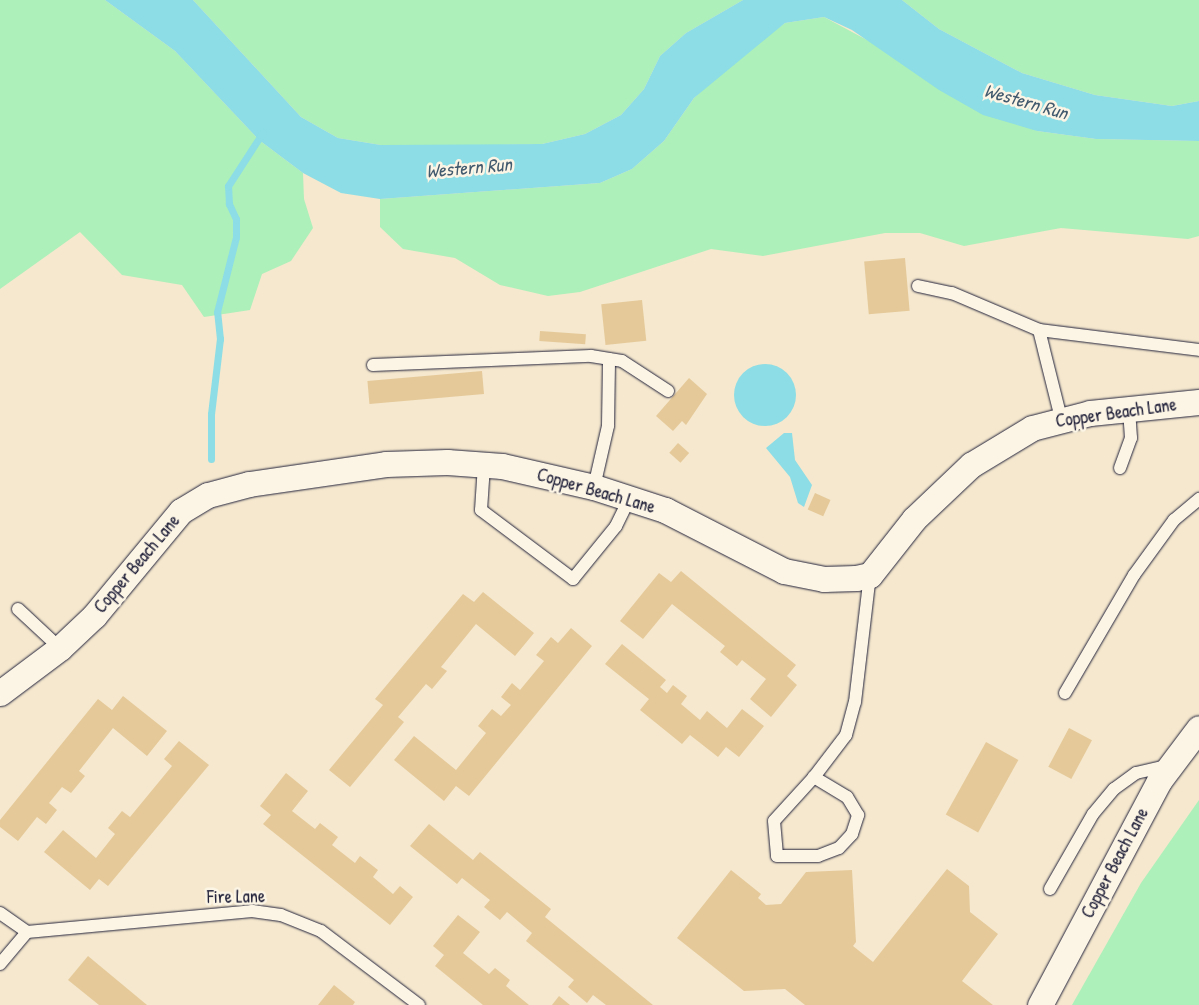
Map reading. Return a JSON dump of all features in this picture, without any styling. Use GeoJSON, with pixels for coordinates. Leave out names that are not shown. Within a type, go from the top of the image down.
{"type":"FeatureCollection","features":[{"type":"Feature","properties":{"kind":"street","name":"Copper Beach Lane"},"geometry":{"type":"LineString","coordinates":[[0,693],[60,648],[117,592],[155,538],[181,511],[208,495],[249,484],[386,464],[484,465],[594,487],[665,510],[784,571],[824,579],[870,575],[914,519],[971,464],[1025,432],[1061,418],[1199,402]]}},
{"type":"Feature","properties":{"kind":"street","name":"Copper Beach Lane"},"geometry":{"type":"LineString","coordinates":[[1040,1005],[1170,766],[1199,728]]}},
{"type":"Feature","properties":{"kind":"lane"},"geometry":{"type":"LineString","coordinates":[[918,286],[952,293],[1039,330],[1199,350]]}},
{"type":"Feature","properties":{"kind":"lane"},"geometry":{"type":"LineString","coordinates":[[1039,330],[1061,418]]}},
{"type":"Feature","properties":{"kind":"lane"},"geometry":{"type":"LineString","coordinates":[[373,365],[592,356],[622,361],[668,391]]}},
{"type":"Feature","properties":{"kind":"lane"},"geometry":{"type":"LineString","coordinates":[[594,487],[608,426],[609,359]]}},
{"type":"Feature","properties":{"kind":"lane"},"geometry":{"type":"LineString","coordinates":[[1120,468],[1131,438],[1129,409]]}},
{"type":"Feature","properties":{"kind":"lane"},"geometry":{"type":"LineString","coordinates":[[484,465],[481,510],[573,579],[616,526],[630,499]]}},
{"type":"Feature","properties":{"kind":"lane"},"geometry":{"type":"LineString","coordinates":[[1065,694],[1134,575],[1174,520],[1199,499]]}},
{"type":"Feature","properties":{"kind":"lane"},"geometry":{"type":"LineString","coordinates":[[814,777],[847,797],[858,816],[852,834],[839,848],[818,856],[777,856],[774,821],[814,777],[846,735],[855,702],[870,575]]}},
{"type":"Feature","properties":{"kind":"lane"},"geometry":{"type":"LineString","coordinates":[[18,609],[60,648]]}},
{"type":"Feature","properties":{"kind":"lane"},"geometry":{"type":"LineString","coordinates":[[1050,889],[1093,814],[1114,789],[1136,773],[1170,766]]}},
{"type":"Feature","properties":{"kind":"lane","name":"Fire Lane"},"geometry":{"type":"LineString","coordinates":[[27,932],[252,911],[281,915],[322,931],[419,1005]]}},
{"type":"Feature","properties":{"kind":"lane"},"geometry":{"type":"LineString","coordinates":[[0,913],[27,932],[0,964]]}},
{"type":"Feature","properties":{"kind":"green space"},"geometry":{"type":"Polygon","coordinates":[[[0,0],[105,0],[175,51],[259,140],[303,173],[304,199],[313,228],[291,261],[262,274],[250,310],[204,317],[182,285],[122,275],[80,232],[0,289],[0,0]]]}},
{"type":"Feature","properties":{"kind":"green space"},"geometry":{"type":"Polygon","coordinates":[[[193,0],[743,0],[686,33],[660,56],[644,89],[621,115],[585,134],[542,144],[449,146],[381,145],[338,138],[301,117],[193,0]]]}},
{"type":"Feature","properties":{"kind":"green space"},"geometry":{"type":"Polygon","coordinates":[[[902,0],[1199,0],[1199,101],[1172,106],[1095,95],[1022,73],[939,29],[902,0]]]}},
{"type":"Feature","properties":{"kind":"green space"},"geometry":{"type":"Polygon","coordinates":[[[824,17],[1037,131],[1096,139],[1199,141],[1199,236],[1188,239],[1061,228],[964,246],[920,233],[885,233],[763,256],[711,249],[580,292],[548,296],[500,285],[455,258],[403,249],[380,227],[380,199],[600,183],[632,169],[664,141],[694,98],[740,56],[785,23],[824,17]]]}},
{"type":"Feature","properties":{"kind":"green space"},"geometry":{"type":"Polygon","coordinates":[[[1199,800],[1199,1005],[1072,1005],[1141,883],[1199,800]]]}},
{"type":"Feature","properties":{"kind":"water","name":"Western Run"},"geometry":{"type":"Polygon","coordinates":[[[105,0],[193,0],[301,117],[338,138],[381,145],[542,144],[585,134],[621,115],[644,89],[660,56],[686,33],[743,0],[902,0],[939,29],[1022,73],[1095,95],[1172,106],[1199,101],[1199,141],[1096,139],[1037,131],[983,115],[939,90],[852,30],[824,17],[785,23],[694,98],[664,141],[632,169],[600,183],[380,199],[341,193],[303,173],[259,140],[175,51],[105,0]]]}},
{"type":"Feature","properties":{"kind":"water"},"geometry":{"type":"Polygon","coordinates":[[[765,364],[782,369],[787,373],[791,378],[796,395],[791,412],[787,417],[782,421],[765,426],[748,421],[743,417],[739,412],[734,395],[739,378],[743,373],[748,369],[765,364]]]}},
{"type":"Feature","properties":{"kind":"water"},"geometry":{"type":"Polygon","coordinates":[[[784,433],[792,433],[795,460],[812,485],[804,507],[798,503],[790,477],[766,448],[784,433]]]}},
{"type":"Feature","properties":{"kind":"building"},"geometry":{"type":"Polygon","coordinates":[[[905,258],[910,311],[869,314],[864,262],[905,258]]]}},
{"type":"Feature","properties":{"kind":"building"},"geometry":{"type":"Polygon","coordinates":[[[642,300],[646,341],[606,345],[601,304],[642,300]]]}},
{"type":"Feature","properties":{"kind":"building"},"geometry":{"type":"Polygon","coordinates":[[[540,331],[586,334],[585,344],[539,341],[540,331]]]}},
{"type":"Feature","properties":{"kind":"building"},"geometry":{"type":"Polygon","coordinates":[[[482,371],[484,394],[369,404],[367,381],[482,371]]]}},
{"type":"Feature","properties":{"kind":"building"},"geometry":{"type":"Polygon","coordinates":[[[689,378],[707,394],[686,425],[682,421],[673,431],[656,416],[689,378]]]}},
{"type":"Feature","properties":{"kind":"building"},"geometry":{"type":"Polygon","coordinates":[[[678,443],[689,453],[680,463],[669,453],[678,443]]]}},
{"type":"Feature","properties":{"kind":"building"},"geometry":{"type":"Polygon","coordinates":[[[815,493],[831,500],[823,516],[808,509],[815,493]]]}},
{"type":"Feature","properties":{"kind":"building"},"geometry":{"type":"Polygon","coordinates":[[[681,571],[796,665],[787,676],[797,685],[771,717],[750,699],[766,679],[742,660],[737,666],[720,652],[725,646],[672,604],[643,639],[620,621],[659,573],[671,582],[681,571]]]}},
{"type":"Feature","properties":{"kind":"building"},"geometry":{"type":"Polygon","coordinates":[[[483,592],[534,633],[515,656],[476,624],[441,667],[447,671],[432,689],[426,684],[398,717],[404,722],[350,787],[329,770],[383,705],[375,699],[463,594],[474,602],[483,592]]]}},
{"type":"Feature","properties":{"kind":"building"},"geometry":{"type":"Polygon","coordinates":[[[571,628],[592,646],[469,796],[456,786],[444,801],[394,760],[414,736],[456,770],[486,733],[478,726],[492,709],[501,716],[511,705],[501,697],[512,683],[520,690],[544,661],[536,655],[551,637],[558,643],[571,628]]]}},
{"type":"Feature","properties":{"kind":"building"},"geometry":{"type":"Polygon","coordinates":[[[622,644],[666,680],[660,687],[667,693],[673,685],[687,696],[681,704],[700,720],[707,711],[727,728],[742,709],[764,726],[739,757],[726,747],[718,757],[690,735],[682,744],[640,710],[649,699],[605,664],[622,644]]]}},
{"type":"Feature","properties":{"kind":"building"},"geometry":{"type":"Polygon","coordinates":[[[123,696],[167,731],[147,756],[113,728],[79,771],[85,776],[71,793],[62,787],[49,803],[57,810],[46,824],[37,817],[18,841],[0,827],[0,820],[98,699],[112,710],[123,696]]]}},
{"type":"Feature","properties":{"kind":"building"},"geometry":{"type":"Polygon","coordinates":[[[1069,728],[1092,740],[1071,779],[1048,767],[1069,728]]]}},
{"type":"Feature","properties":{"kind":"building"},"geometry":{"type":"Polygon","coordinates":[[[179,741],[209,765],[108,886],[99,879],[90,890],[44,852],[63,830],[96,858],[115,834],[108,828],[122,811],[130,817],[172,766],[164,759],[179,741]]]}},
{"type":"Feature","properties":{"kind":"building"},"geometry":{"type":"Polygon","coordinates":[[[986,742],[1018,760],[978,833],[946,815],[986,742]]]}},
{"type":"Feature","properties":{"kind":"building"},"geometry":{"type":"Polygon","coordinates":[[[286,773],[308,791],[292,811],[315,829],[320,823],[338,837],[332,845],[355,863],[360,856],[378,870],[373,877],[393,894],[400,886],[413,897],[390,925],[263,824],[271,815],[260,806],[286,773]]]}},
{"type":"Feature","properties":{"kind":"building"},"geometry":{"type":"Polygon","coordinates":[[[429,824],[473,860],[480,852],[551,909],[545,917],[653,1005],[606,1005],[593,995],[587,1003],[568,987],[574,980],[526,941],[532,933],[507,912],[500,920],[484,907],[490,900],[462,878],[457,884],[410,846],[429,824]]]}},
{"type":"Feature","properties":{"kind":"building"},"geometry":{"type":"Polygon","coordinates":[[[947,869],[969,886],[970,912],[998,934],[962,981],[993,1005],[805,1005],[785,989],[744,991],[677,938],[731,870],[761,894],[758,898],[766,905],[781,904],[806,872],[852,870],[856,942],[853,946],[873,962],[947,869]]]}},
{"type":"Feature","properties":{"kind":"building"},"geometry":{"type":"Polygon","coordinates":[[[458,915],[480,932],[463,953],[489,974],[495,968],[510,980],[506,986],[529,1005],[483,1005],[435,966],[444,955],[433,946],[458,915]]]}},
{"type":"Feature","properties":{"kind":"building"},"geometry":{"type":"Polygon","coordinates":[[[88,956],[147,1005],[99,1005],[68,980],[88,956]]]}},
{"type":"Feature","properties":{"kind":"building"},"geometry":{"type":"Polygon","coordinates":[[[334,985],[355,1002],[353,1005],[318,1005],[334,985]]]}},
{"type":"Feature","properties":{"kind":"building"},"geometry":{"type":"Polygon","coordinates":[[[559,996],[570,1005],[552,1005],[559,996]]]}},
{"type":"Feature","properties":{"kind":"waterway"},"geometry":{"type":"LineString","coordinates":[[211,459],[211,414],[220,339],[217,312],[236,237],[236,219],[229,204],[228,186],[263,132]]}}]}
